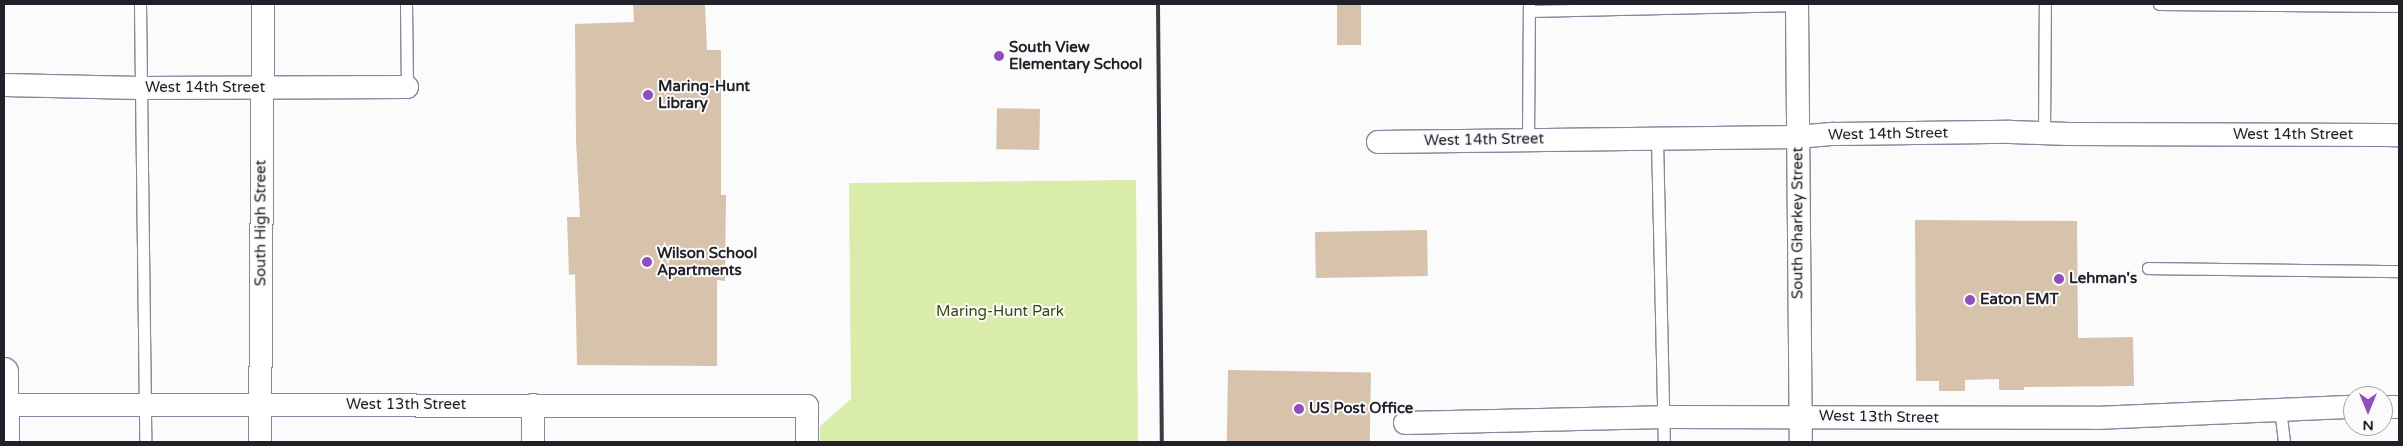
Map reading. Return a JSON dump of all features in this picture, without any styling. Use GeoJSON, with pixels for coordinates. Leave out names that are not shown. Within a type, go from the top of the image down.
{"type":"FeatureCollection","features":[{"type":"Feature","properties":{"kind":"main road"},"geometry":{"type":"LineString","coordinates":[[4,372],[5,442]]}},
{"type":"Feature","properties":{"kind":"street","name":"South High Street"},"geometry":{"type":"LineString","coordinates":[[260,442],[263,4]]}},
{"type":"Feature","properties":{"kind":"street","name":"South Gharkey Street"},"geometry":{"type":"LineString","coordinates":[[1797,4],[1801,442]]}},
{"type":"Feature","properties":{"kind":"street","name":"West 14th Street"},"geometry":{"type":"LineString","coordinates":[[4,85],[140,88],[406,87]]}},
{"type":"Feature","properties":{"kind":"street","name":"West 14th Street"},"geometry":{"type":"LineString","coordinates":[[1378,142],[2044,132],[2399,135]]}},
{"type":"Feature","properties":{"kind":"street","name":"West 13th Street"},"geometry":{"type":"LineString","coordinates":[[4,405],[807,406],[807,442]]}},
{"type":"Feature","properties":{"kind":"street"},"geometry":{"type":"LineString","coordinates":[[533,405],[533,442]]}},
{"type":"Feature","properties":{"kind":"street","name":"West 13th Street"},"geometry":{"type":"LineString","coordinates":[[1405,423],[1800,416],[2096,418],[2211,415],[2280,409],[2343,407]]}},
{"type":"Feature","properties":{"kind":"lane"},"geometry":{"type":"LineString","coordinates":[[140,4],[144,442]]}},
{"type":"Feature","properties":{"kind":"lane"},"geometry":{"type":"LineString","coordinates":[[406,4],[406,87]]}},
{"type":"Feature","properties":{"kind":"lane"},"geometry":{"type":"LineString","coordinates":[[1528,140],[1529,8],[1797,4]]}},
{"type":"Feature","properties":{"kind":"lane"},"geometry":{"type":"LineString","coordinates":[[2044,132],[2045,4]]}},
{"type":"Feature","properties":{"kind":"lane"},"geometry":{"type":"LineString","coordinates":[[2158,4],[2399,6]]}},
{"type":"Feature","properties":{"kind":"lane"},"geometry":{"type":"LineString","coordinates":[[1657,139],[1664,442]]}},
{"type":"Feature","properties":{"kind":"lane"},"geometry":{"type":"LineString","coordinates":[[2148,268],[2399,271]]}},
{"type":"Feature","properties":{"kind":"lane"},"geometry":{"type":"LineString","coordinates":[[2280,409],[2284,442]]}},
{"type":"Feature","properties":{"kind":"green space","name":"Maring-Hunt Park"},"geometry":{"type":"Polygon","coordinates":[[[1136,180],[1138,442],[820,442],[820,426],[851,399],[849,183],[1136,180]]]}},
{"type":"Feature","properties":{"kind":"building"},"geometry":{"type":"Polygon","coordinates":[[[633,4],[705,5],[707,50],[721,50],[721,195],[726,195],[725,281],[717,280],[717,366],[577,365],[575,274],[569,275],[567,217],[580,217],[576,140],[575,24],[634,22],[633,4]]]}},
{"type":"Feature","properties":{"kind":"building"},"geometry":{"type":"Polygon","coordinates":[[[1337,4],[1361,4],[1361,45],[1337,45],[1337,4]]]}},
{"type":"Feature","properties":{"kind":"building"},"geometry":{"type":"Polygon","coordinates":[[[997,108],[1040,109],[1039,150],[996,149],[997,108]]]}},
{"type":"Feature","properties":{"kind":"building","name":"Eaton EMT"},"geometry":{"type":"Polygon","coordinates":[[[1915,220],[2077,221],[2078,338],[2133,337],[2134,386],[2024,387],[2024,390],[1999,390],[1999,379],[1965,380],[1965,391],[1939,391],[1939,381],[1916,381],[1915,220]]]}},
{"type":"Feature","properties":{"kind":"building"},"geometry":{"type":"Polygon","coordinates":[[[1427,230],[1428,276],[1316,278],[1315,232],[1427,230]]]}},
{"type":"Feature","properties":{"kind":"building","name":"US Post Office"},"geometry":{"type":"Polygon","coordinates":[[[1228,370],[1371,372],[1370,442],[1227,442],[1228,370]]]}},
{"type":"Feature","properties":{"kind":"railway"},"geometry":{"type":"LineString","coordinates":[[1158,4],[1162,442]]}},
{"type":"Feature","properties":{"kind":"place","name":"South View Elementary School"},"geometry":{"type":"Point","coordinates":[999,56]}},
{"type":"Feature","properties":{"kind":"place","name":"Maring-Hunt Library"},"geometry":{"type":"Point","coordinates":[648,95]}},
{"type":"Feature","properties":{"kind":"place","name":"Wilson School Apartments"},"geometry":{"type":"Point","coordinates":[647,262]}},
{"type":"Feature","properties":{"kind":"place","name":"Lehman's"},"geometry":{"type":"Point","coordinates":[2059,279]}},
{"type":"Feature","properties":{"kind":"place","name":"Eaton EMT"},"geometry":{"type":"Point","coordinates":[1970,300]}},
{"type":"Feature","properties":{"kind":"place","name":"US Post Office"},"geometry":{"type":"Point","coordinates":[1299,409]}}]}
